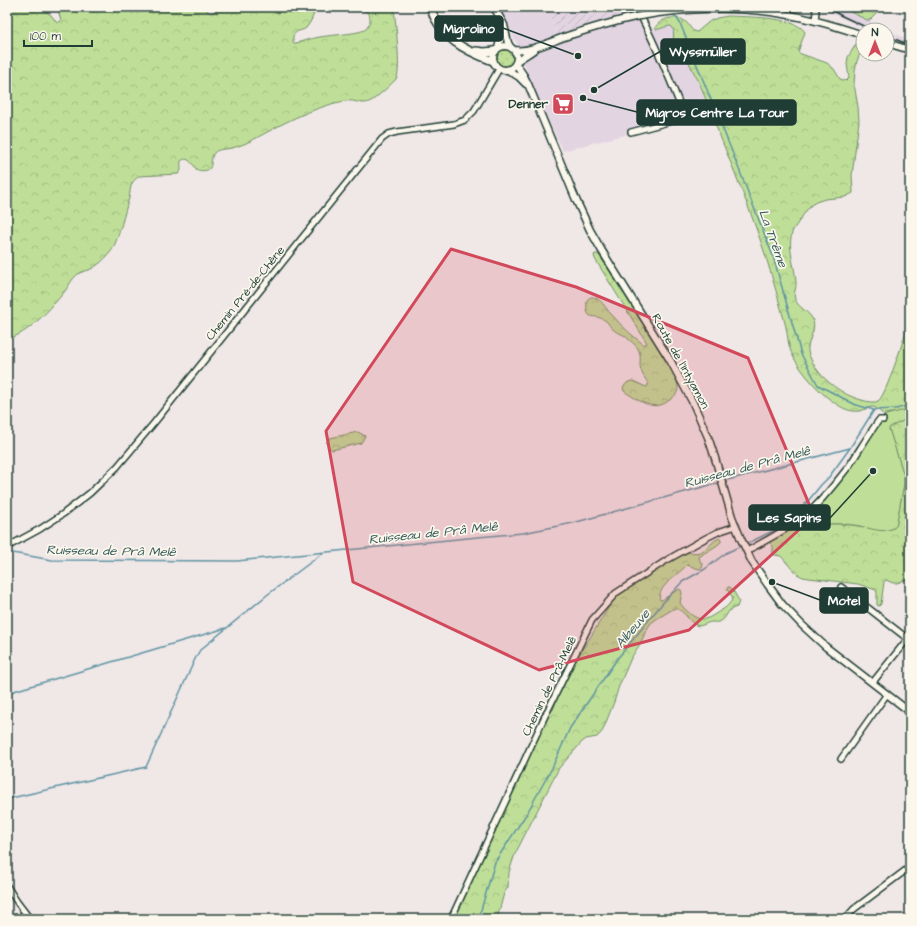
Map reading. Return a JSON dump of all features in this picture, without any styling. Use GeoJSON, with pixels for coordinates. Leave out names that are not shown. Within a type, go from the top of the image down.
{"type":"FeatureCollection","features":[{"type":"Feature","properties":{"kind":"highway"},"geometry":{"type":"LineString","coordinates":[[430,7],[437,22],[446,35],[456,43],[493,61]]}},
{"type":"Feature","properties":{"kind":"highway"},"geometry":{"type":"LineString","coordinates":[[470,50],[484,52],[497,49]]}},
{"type":"Feature","properties":{"kind":"main road"},"geometry":{"type":"LineString","coordinates":[[494,7],[504,25],[508,43],[517,56],[516,63]]}},
{"type":"Feature","properties":{"kind":"main road"},"geometry":{"type":"LineString","coordinates":[[497,49],[503,46],[522,51],[595,27],[635,17],[685,10],[723,8],[757,10],[784,14],[815,20],[855,32]]}},
{"type":"Feature","properties":{"kind":"main road"},"geometry":{"type":"LineString","coordinates":[[497,14],[501,40],[492,57],[495,65],[499,69],[508,70],[513,68],[520,59],[538,47]]}},
{"type":"Feature","properties":{"kind":"main road"},"geometry":{"type":"LineString","coordinates":[[895,45],[910,50]]}},
{"type":"Feature","properties":{"kind":"main road","name":"Route de l'Intyamon"},"geometry":{"type":"LineString","coordinates":[[516,63],[524,76],[582,213],[602,251],[670,360],[698,414],[708,436],[729,508],[746,550],[757,569],[782,604],[797,620],[826,647],[910,712]]}},
{"type":"Feature","properties":{"kind":"main road","name":"Route de l'Intyamon"},"geometry":{"type":"LineString","coordinates":[[508,70],[522,80],[530,90]]}},
{"type":"Feature","properties":{"kind":"street"},"geometry":{"type":"LineString","coordinates":[[631,132],[672,121],[680,116],[682,111],[662,60],[636,7]]}},
{"type":"Feature","properties":{"kind":"street"},"geometry":{"type":"LineString","coordinates":[[815,7],[815,20]]}},
{"type":"Feature","properties":{"kind":"street","name":"Chemin Pré-de-Chêne"},"geometry":{"type":"LineString","coordinates":[[7,547],[40,529],[63,514],[90,493],[114,471],[382,139],[394,132],[449,125],[465,120],[474,111],[499,69]]}},
{"type":"Feature","properties":{"kind":"street"},"geometry":{"type":"LineString","coordinates":[[746,550],[788,527],[808,513],[829,491],[849,466],[879,420],[883,420]]}},
{"type":"Feature","properties":{"kind":"street","name":"Chemin de Prâ-Melê"},"geometry":{"type":"LineString","coordinates":[[451,919],[544,718],[592,620],[616,593],[667,560],[706,538],[736,526]]}},
{"type":"Feature","properties":{"kind":"street"},"geometry":{"type":"LineString","coordinates":[[841,587],[909,637],[873,682]]}},
{"type":"Feature","properties":{"kind":"street"},"geometry":{"type":"LineString","coordinates":[[840,759],[887,694]]}},
{"type":"Feature","properties":{"kind":"street"},"geometry":{"type":"LineString","coordinates":[[845,919],[854,909],[910,867]]}},
{"type":"Feature","properties":{"kind":"street"},"geometry":{"type":"LineString","coordinates":[[7,886],[30,919]]}},
{"type":"Feature","properties":{"kind":"highlighted area"},"geometry":{"type":"Polygon","coordinates":[[[451,249],[576,287],[748,358],[814,516],[689,630],[539,670],[353,582],[326,431],[451,249]]]}},
{"type":"Feature","properties":{"kind":"shaded area"},"geometry":{"type":"Polygon","coordinates":[[[499,7],[544,7],[558,35],[642,8],[650,29],[658,29],[667,26],[671,26],[673,28],[676,48],[678,50],[696,45],[697,51],[689,53],[687,58],[712,117],[706,119],[693,118],[563,151],[532,85],[519,48],[499,7]]]}},
{"type":"Feature","properties":{"kind":"shaded area"},"geometry":{"type":"Polygon","coordinates":[[[544,7],[641,7],[642,8],[558,35],[544,7]]]}},
{"type":"Feature","properties":{"kind":"shaded area"},"geometry":{"type":"Polygon","coordinates":[[[819,7],[840,7],[867,20],[871,19],[871,22],[855,22],[855,24],[819,7]]]}},
{"type":"Feature","properties":{"kind":"shaded area"},"geometry":{"type":"Polygon","coordinates":[[[895,34],[910,40],[910,47],[895,42],[895,34]]]}},
{"type":"Feature","properties":{"kind":"green space"},"geometry":{"type":"Polygon","coordinates":[[[7,7],[44,7],[45,11],[51,15],[57,23],[61,20],[57,7],[206,7],[208,12],[212,13],[218,7],[317,7],[308,26],[296,32],[293,36],[293,42],[296,43],[317,37],[358,32],[366,29],[370,21],[368,12],[347,7],[394,7],[397,34],[398,74],[396,79],[391,84],[369,102],[364,103],[346,101],[327,105],[281,125],[253,140],[232,148],[216,151],[213,155],[210,168],[208,170],[197,170],[190,161],[184,159],[181,161],[181,170],[178,174],[139,176],[132,183],[120,231],[110,253],[102,262],[76,276],[65,291],[39,320],[23,332],[7,339],[7,7]]]}},
{"type":"Feature","properties":{"kind":"green space"},"geometry":{"type":"Polygon","coordinates":[[[840,7],[879,7],[877,13],[870,20],[867,20],[840,7]]]}},
{"type":"Feature","properties":{"kind":"green space"},"geometry":{"type":"Polygon","coordinates":[[[728,16],[769,18],[781,20],[800,27],[805,32],[798,52],[827,63],[834,69],[840,79],[846,81],[849,78],[847,64],[848,57],[855,46],[855,62],[857,62],[854,84],[859,121],[852,175],[853,193],[845,197],[825,199],[811,205],[793,230],[791,237],[791,251],[796,278],[795,299],[796,302],[809,314],[814,325],[808,346],[809,355],[820,373],[840,390],[849,395],[871,402],[878,401],[882,397],[891,376],[910,319],[910,578],[897,583],[886,580],[884,582],[881,604],[879,606],[877,605],[876,590],[858,584],[809,578],[797,574],[781,556],[773,554],[773,546],[769,542],[789,531],[812,525],[835,524],[861,526],[882,530],[890,530],[896,526],[904,484],[904,476],[889,427],[905,420],[907,417],[895,413],[884,414],[874,407],[857,411],[847,410],[841,407],[825,396],[812,383],[791,353],[779,301],[759,235],[700,84],[687,58],[688,54],[697,51],[696,45],[679,50],[675,46],[673,28],[671,26],[658,29],[655,28],[661,22],[669,18],[678,18],[686,22],[692,30],[697,32],[710,21],[728,16]]]}},
{"type":"Feature","properties":{"kind":"green space"},"geometry":{"type":"Polygon","coordinates":[[[505,50],[512,55],[513,58],[508,65],[505,66],[498,61],[497,58],[502,51],[505,50]]]}},
{"type":"Feature","properties":{"kind":"green space"},"geometry":{"type":"Polygon","coordinates":[[[595,254],[598,254],[606,265],[675,376],[678,391],[674,397],[663,404],[657,406],[645,404],[624,391],[623,387],[628,382],[633,381],[646,387],[648,386],[641,369],[640,354],[638,349],[625,336],[616,332],[602,318],[591,316],[587,312],[587,300],[591,297],[596,298],[601,301],[620,324],[643,344],[647,343],[595,259],[595,254]]]}},
{"type":"Feature","properties":{"kind":"green space"},"geometry":{"type":"Polygon","coordinates":[[[905,411],[907,413],[907,419],[890,427],[889,429],[904,476],[904,484],[896,526],[888,530],[874,530],[852,525],[825,524],[806,526],[790,531],[790,525],[815,503],[846,466],[870,429],[882,417],[905,411]]]}},
{"type":"Feature","properties":{"kind":"green space"},"geometry":{"type":"Polygon","coordinates":[[[358,432],[365,436],[361,443],[332,450],[326,443],[330,438],[358,432]]]}},
{"type":"Feature","properties":{"kind":"green space"},"geometry":{"type":"Polygon","coordinates":[[[719,538],[721,542],[699,557],[703,565],[702,568],[699,569],[687,565],[665,585],[660,595],[660,600],[679,589],[682,593],[680,603],[684,608],[697,618],[705,619],[722,610],[729,604],[733,598],[727,589],[730,587],[739,601],[737,607],[730,610],[720,622],[710,622],[701,626],[694,624],[684,613],[675,608],[651,623],[631,658],[603,730],[597,737],[586,739],[582,742],[559,768],[515,854],[509,872],[508,887],[504,893],[497,919],[451,919],[474,876],[537,726],[540,721],[553,710],[563,683],[572,665],[612,602],[619,594],[630,586],[659,568],[685,553],[696,553],[702,551],[719,538]]]}},
{"type":"Feature","properties":{"kind":"waterway","name":"La Trême"},"geometry":{"type":"LineString","coordinates":[[674,14],[680,23],[773,256],[801,354],[818,385],[856,405],[874,410],[896,409],[910,405]]}},
{"type":"Feature","properties":{"kind":"waterway","name":"Albeuve"},"geometry":{"type":"LineString","coordinates":[[746,544],[783,526],[808,501],[829,477],[850,448],[874,410]]}},
{"type":"Feature","properties":{"kind":"waterway","name":"Ruisseau de Prâ Melê"},"geometry":{"type":"LineString","coordinates":[[724,481],[850,448]]}},
{"type":"Feature","properties":{"kind":"waterway","name":"Ruisseau de Prâ Melê"},"geometry":{"type":"LineString","coordinates":[[7,552],[52,560],[237,561],[523,533],[573,523],[721,482]]}},
{"type":"Feature","properties":{"kind":"waterway","name":"Albeuve"},"geometry":{"type":"LineString","coordinates":[[476,919],[481,910],[495,862],[527,813],[552,768],[570,728],[617,659],[661,605],[682,582],[705,569],[726,553],[743,545]]}},
{"type":"Feature","properties":{"kind":"waterway"},"geometry":{"type":"LineString","coordinates":[[7,799],[146,767],[200,650],[267,595],[323,553]]}},
{"type":"Feature","properties":{"kind":"waterway"},"geometry":{"type":"LineString","coordinates":[[7,693],[226,628]]}},
{"type":"Feature","properties":{"kind":"railway"},"geometry":{"type":"LineString","coordinates":[[826,7],[855,22]]}},
{"type":"Feature","properties":{"kind":"railway"},"geometry":{"type":"LineString","coordinates":[[895,39],[910,45]]}},
{"type":"Feature","properties":{"kind":"place","name":"Migrolino"},"geometry":{"type":"Point","coordinates":[578,56]}},
{"type":"Feature","properties":{"kind":"place","name":"Wyssmüller"},"geometry":{"type":"Point","coordinates":[594,90]}},
{"type":"Feature","properties":{"kind":"place","name":"Migros Centre La Tour"},"geometry":{"type":"Point","coordinates":[583,98]}},
{"type":"Feature","properties":{"kind":"place","name":"Denner"},"geometry":{"type":"Point","coordinates":[563,104]}},
{"type":"Feature","properties":{"kind":"place","name":"Les Sapins"},"geometry":{"type":"Point","coordinates":[873,471]}},
{"type":"Feature","properties":{"kind":"place","name":"Motel"},"geometry":{"type":"Point","coordinates":[772,582]}}]}
